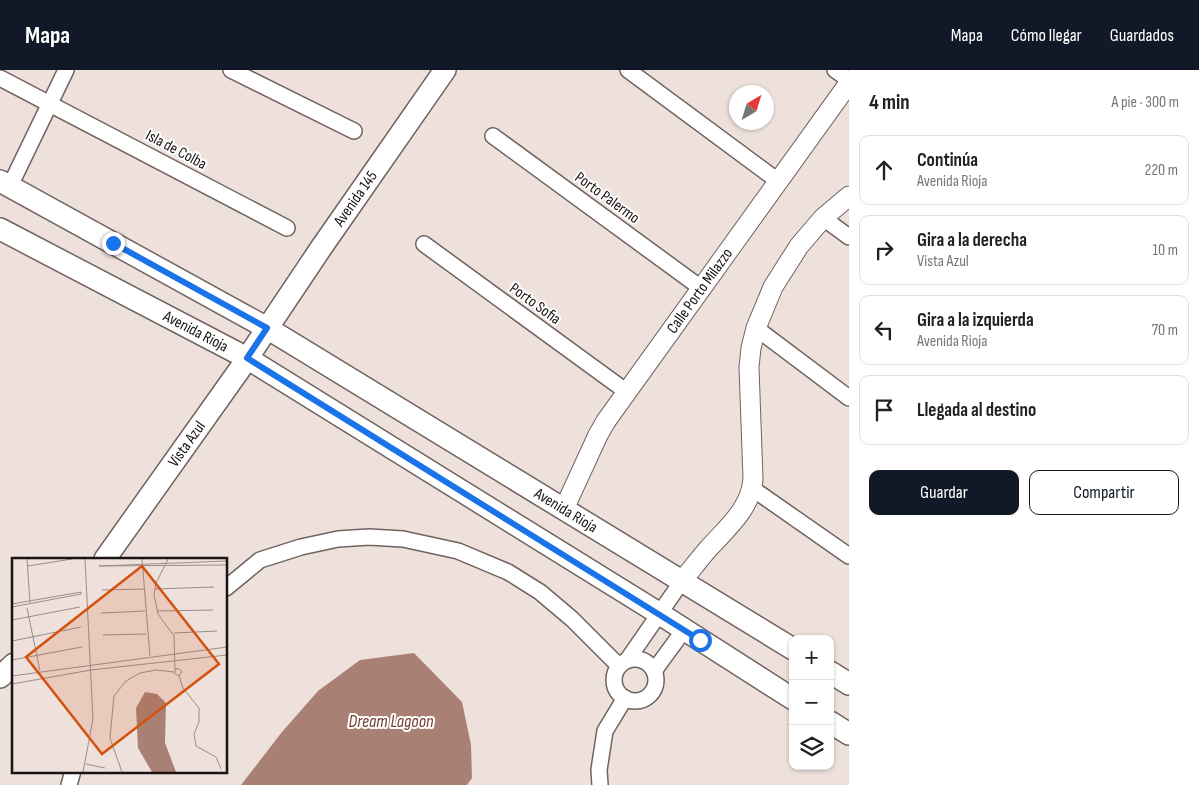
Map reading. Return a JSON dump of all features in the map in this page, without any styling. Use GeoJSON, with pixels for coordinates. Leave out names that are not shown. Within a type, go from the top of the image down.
{"type":"FeatureCollection","features":[{"type":"Feature","properties":{"kind":"main road","name":"Avenida 145"},"geometry":{"type":"LineString","coordinates":[[267,328],[444,70]]}},
{"type":"Feature","properties":{"kind":"main road","name":"Avenida Rioja"},"geometry":{"type":"LineString","coordinates":[[5,183],[267,328],[789,647]]}},
{"type":"Feature","properties":{"kind":"main road","name":"Avenida Rioja"},"geometry":{"type":"LineString","coordinates":[[0,229],[247,358],[660,614],[789,696]]}},
{"type":"Feature","properties":{"kind":"main road","name":"Vista Azul"},"geometry":{"type":"LineString","coordinates":[[106,558],[267,328]]}},
{"type":"Feature","properties":{"kind":"main road"},"geometry":{"type":"LineString","coordinates":[[0,676],[12,666]]}},
{"type":"Feature","properties":{"kind":"main road"},"geometry":{"type":"LineString","coordinates":[[834,675],[849,684]]}},
{"type":"Feature","properties":{"kind":"main road"},"geometry":{"type":"LineString","coordinates":[[834,725],[849,734]]}},
{"type":"Feature","properties":{"kind":"street"},"geometry":{"type":"LineString","coordinates":[[5,183],[66,70]]}},
{"type":"Feature","properties":{"kind":"street"},"geometry":{"type":"LineString","coordinates":[[231,70],[354,131]]}},
{"type":"Feature","properties":{"kind":"street"},"geometry":{"type":"LineString","coordinates":[[628,70],[778,181]]}},
{"type":"Feature","properties":{"kind":"street"},"geometry":{"type":"LineString","coordinates":[[835,70],[849,82]]}},
{"type":"Feature","properties":{"kind":"street","name":"Isla de Colba"},"geometry":{"type":"LineString","coordinates":[[0,78],[287,228]]}},
{"type":"Feature","properties":{"kind":"street","name":"Calle Porto Milazzo"},"geometry":{"type":"LineString","coordinates":[[564,509],[606,421],[849,82]]}},
{"type":"Feature","properties":{"kind":"street","name":"Porto Palermo"},"geometry":{"type":"LineString","coordinates":[[493,136],[701,288]]}},
{"type":"Feature","properties":{"kind":"street"},"geometry":{"type":"LineString","coordinates":[[228,586],[260,560],[300,547],[338,539],[369,537],[403,539],[458,551],[508,572],[540,592],[599,645],[623,662],[639,658],[644,660],[652,667],[656,680],[656,684],[649,695],[638,701],[625,698],[617,692],[613,683],[614,673],[623,662],[660,614],[682,581],[741,512],[748,501],[753,489],[749,367],[756,328],[773,287],[799,246],[824,218],[849,196]]}},
{"type":"Feature","properties":{"kind":"street"},"geometry":{"type":"LineString","coordinates":[[824,218],[849,237]]}},
{"type":"Feature","properties":{"kind":"street","name":"Porto Sofia"},"geometry":{"type":"LineString","coordinates":[[424,244],[627,392]]}},
{"type":"Feature","properties":{"kind":"street"},"geometry":{"type":"LineString","coordinates":[[756,328],[849,398]]}},
{"type":"Feature","properties":{"kind":"street"},"geometry":{"type":"LineString","coordinates":[[753,489],[849,556]]}},
{"type":"Feature","properties":{"kind":"street"},"geometry":{"type":"LineString","coordinates":[[654,671],[684,630]]}},
{"type":"Feature","properties":{"kind":"street"},"geometry":{"type":"LineString","coordinates":[[600,785],[599,770],[605,731],[625,698]]}},
{"type":"Feature","properties":{"kind":"street"},"geometry":{"type":"LineString","coordinates":[[70,785],[74,772]]}},
{"type":"Feature","properties":{"kind":"water","name":"Dream Lagoon"},"geometry":{"type":"Polygon","coordinates":[[[414,653],[462,702],[471,745],[472,778],[467,785],[241,785],[282,732],[318,691],[360,660],[414,653]]]}},
{"type":"Feature","properties":{"kind":"route"},"geometry":{"type":"LineString","coordinates":[[113,243],[267,328],[247,358],[700,640]]}}]}
